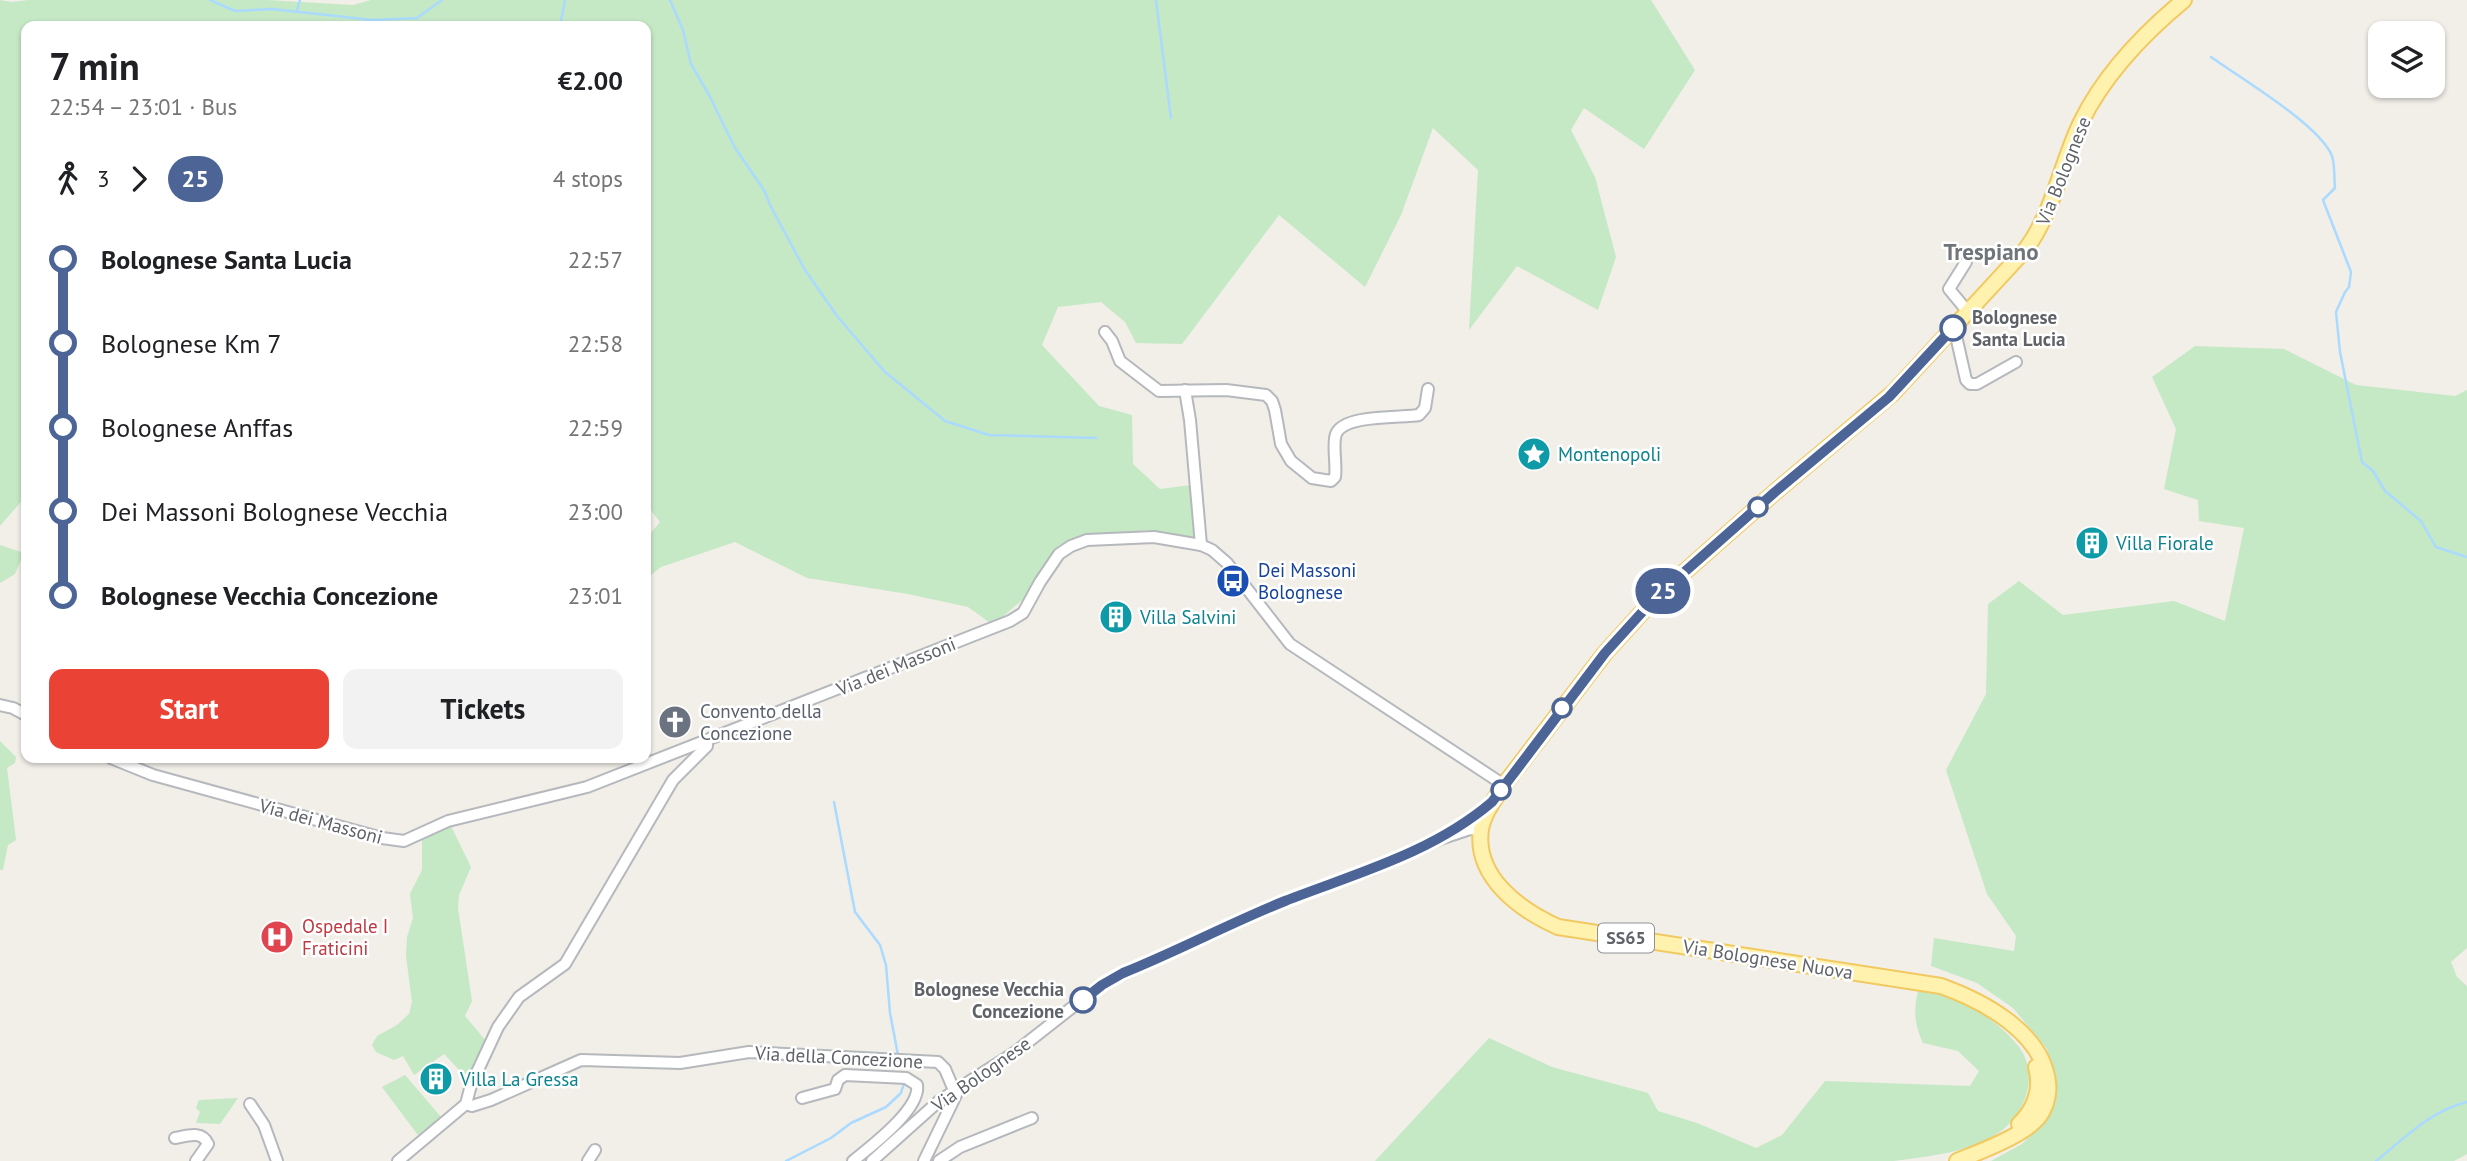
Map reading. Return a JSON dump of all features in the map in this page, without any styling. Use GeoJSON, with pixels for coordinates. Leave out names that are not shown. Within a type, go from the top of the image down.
{"type":"FeatureCollection","features":[{"type":"Feature","properties":{"kind":"main road","name":"Via Bolognese"},"geometry":{"type":"LineString","coordinates":[[1476,825],[1605,653],[1655,598],[1785,483],[1889,397],[2036,236],[2081,122],[2101,88],[2147,31],[2184,0]]}},
{"type":"Feature","properties":{"kind":"main road","name":"Via Bolognese Nuova"},"geometry":{"type":"LineString","coordinates":[[1476,825],[1484,859],[1501,889],[1527,911],[1558,927],[1941,985],[1989,1007],[2006,1020],[2034,1061],[2038,1074],[2036,1099],[2025,1119],[1983,1149],[1957,1161]]}},
{"type":"Feature","properties":{"kind":"street"},"geometry":{"type":"LineString","coordinates":[[1966,262],[1949,289],[1968,312]]}},
{"type":"Feature","properties":{"kind":"street"},"geometry":{"type":"LineString","coordinates":[[1954,327],[1969,384],[1978,384],[2017,362]]}},
{"type":"Feature","properties":{"kind":"street"},"geometry":{"type":"LineString","coordinates":[[1105,332],[1120,361],[1159,391],[1226,390],[1266,395],[1275,410],[1280,444],[1291,461],[1304,474],[1322,481],[1335,478],[1336,435],[1342,427],[1369,418],[1419,415],[1425,408],[1428,389]]}},
{"type":"Feature","properties":{"kind":"street"},"geometry":{"type":"LineString","coordinates":[[1185,390],[1201,545]]}},
{"type":"Feature","properties":{"kind":"street","name":"Via dei Massoni"},"geometry":{"type":"LineString","coordinates":[[123,763],[153,775],[382,838],[404,841],[448,821],[587,787],[1010,621],[1023,613],[1059,554],[1071,546],[1087,540],[1154,537],[1201,545],[1212,550],[1227,563],[1290,644],[1504,786]]}},
{"type":"Feature","properties":{"kind":"street"},"geometry":{"type":"LineString","coordinates":[[0,705],[21,712]]}},
{"type":"Feature","properties":{"kind":"street"},"geometry":{"type":"LineString","coordinates":[[466,1104],[471,1085],[498,1027],[519,997],[565,964],[673,780],[707,746],[707,742]]}},
{"type":"Feature","properties":{"kind":"street","name":"Via Bolognese"},"geometry":{"type":"LineString","coordinates":[[872,1161],[893,1140],[955,1090],[1014,1052],[1102,985],[1123,973],[1284,901],[1371,870],[1476,825]]}},
{"type":"Feature","properties":{"kind":"street","name":"Via della Concezione"},"geometry":{"type":"LineString","coordinates":[[398,1161],[466,1104],[472,1106],[491,1100],[581,1060],[680,1063],[749,1052],[938,1062],[945,1069],[955,1090]]}},
{"type":"Feature","properties":{"kind":"street","name":"Via Bolognese"},"geometry":{"type":"LineString","coordinates":[[802,1098],[835,1089],[838,1080],[845,1075],[906,1078],[917,1086],[915,1098],[905,1112],[853,1161]]}},
{"type":"Feature","properties":{"kind":"street"},"geometry":{"type":"LineString","coordinates":[[924,1161],[956,1096],[955,1090]]}},
{"type":"Feature","properties":{"kind":"street"},"geometry":{"type":"LineString","coordinates":[[250,1104],[264,1125],[277,1161]]}},
{"type":"Feature","properties":{"kind":"street"},"geometry":{"type":"LineString","coordinates":[[939,1161],[960,1147],[1032,1118]]}},
{"type":"Feature","properties":{"kind":"street"},"geometry":{"type":"LineString","coordinates":[[175,1138],[199,1135],[206,1139],[208,1144],[196,1161]]}},
{"type":"Feature","properties":{"kind":"street"},"geometry":{"type":"LineString","coordinates":[[589,1161],[595,1150]]}},
{"type":"Feature","properties":{"kind":"green space"},"geometry":{"type":"Polygon","coordinates":[[[0,0],[267,0],[353,5],[371,0],[1651,0],[1695,70],[1644,149],[1584,108],[1571,130],[1595,177],[1616,257],[1598,310],[1517,266],[1469,330],[1478,170],[1433,128],[1401,215],[1365,287],[1279,215],[1182,344],[1136,343],[1125,322],[1101,302],[1058,307],[1042,345],[1099,406],[1132,415],[1133,464],[1160,489],[1191,485],[1197,541],[1145,530],[1059,545],[1022,600],[993,625],[968,607],[908,594],[807,578],[735,542],[661,567],[651,575],[651,533],[660,522],[651,510],[651,21],[21,21],[21,502],[0,526],[0,0]]]}},
{"type":"Feature","properties":{"kind":"green space"},"geometry":{"type":"Polygon","coordinates":[[[2195,346],[2284,349],[2356,385],[2455,396],[2467,390],[2467,948],[2451,962],[2457,977],[2467,986],[2467,1154],[2454,1161],[1991,1161],[2022,1144],[2046,1120],[2052,1089],[2047,1049],[2013,1008],[1977,983],[1931,966],[1934,938],[2014,951],[2016,936],[1987,894],[1946,770],[1986,694],[1988,604],[2019,581],[2063,615],[2174,601],[2225,621],[2244,528],[2199,521],[2198,500],[2164,489],[2176,429],[2152,377],[2195,346]]]}},
{"type":"Feature","properties":{"kind":"green space"},"geometry":{"type":"Polygon","coordinates":[[[0,545],[21,552],[21,560],[15,574],[0,583],[0,545]]]}},
{"type":"Feature","properties":{"kind":"green space"},"geometry":{"type":"Polygon","coordinates":[[[0,741],[16,757],[15,763],[7,768],[16,840],[8,845],[3,870],[0,870],[0,741]]]}},
{"type":"Feature","properties":{"kind":"green space"},"geometry":{"type":"Polygon","coordinates":[[[450,824],[471,867],[459,895],[458,908],[472,1001],[465,1016],[486,1041],[467,1078],[444,1054],[414,1075],[403,1056],[394,1060],[376,1052],[372,1045],[377,1036],[397,1025],[409,1014],[412,1002],[406,956],[407,937],[413,918],[410,894],[422,870],[422,840],[450,824]]]}},
{"type":"Feature","properties":{"kind":"green space"},"geometry":{"type":"Polygon","coordinates":[[[1919,988],[1955,998],[1978,1010],[2016,1043],[2026,1060],[2028,1090],[2015,1117],[2001,1131],[1963,1149],[1894,1161],[1375,1161],[1489,1038],[1552,1067],[1648,1093],[1658,1111],[1697,1123],[1756,1148],[1782,1135],[1825,1081],[1970,1086],[1979,1071],[1958,1051],[1923,1043],[1915,1016],[1919,988]]]}},
{"type":"Feature","properties":{"kind":"green space"},"geometry":{"type":"Polygon","coordinates":[[[405,1075],[441,1117],[418,1135],[382,1087],[405,1075]]]}},
{"type":"Feature","properties":{"kind":"green space"},"geometry":{"type":"Polygon","coordinates":[[[238,1098],[220,1124],[196,1123],[200,1112],[196,1108],[199,1100],[238,1098]]]}},
{"type":"Feature","properties":{"kind":"waterway"},"geometry":{"type":"LineString","coordinates":[[210,0],[235,11],[272,9],[372,20],[417,18],[442,0]]}},
{"type":"Feature","properties":{"kind":"waterway"},"geometry":{"type":"LineString","coordinates":[[297,10],[300,0]]}},
{"type":"Feature","properties":{"kind":"waterway"},"geometry":{"type":"LineString","coordinates":[[561,21],[565,0]]}},
{"type":"Feature","properties":{"kind":"waterway"},"geometry":{"type":"LineString","coordinates":[[670,0],[683,30],[691,64],[735,148],[764,190],[805,270],[837,316],[884,371],[945,421],[989,435],[1096,438]]}},
{"type":"Feature","properties":{"kind":"waterway"},"geometry":{"type":"LineString","coordinates":[[1156,0],[1171,118]]}},
{"type":"Feature","properties":{"kind":"waterway"},"geometry":{"type":"LineString","coordinates":[[2211,57],[2296,116],[2325,144],[2332,156],[2335,188],[2323,200],[2351,272],[2349,287],[2336,312],[2340,352],[2362,462],[2373,471],[2385,491],[2421,521],[2436,547],[2467,557]]}},
{"type":"Feature","properties":{"kind":"waterway"},"geometry":{"type":"LineString","coordinates":[[834,802],[855,912],[880,945],[886,965],[890,1013],[898,1055]]}},
{"type":"Feature","properties":{"kind":"waterway"},"geometry":{"type":"LineString","coordinates":[[786,1161],[831,1138],[851,1123],[886,1107],[901,1093],[904,1083]]}},
{"type":"Feature","properties":{"kind":"waterway"},"geometry":{"type":"LineString","coordinates":[[2376,1161],[2430,1119],[2467,1102]]}},
{"type":"Feature","properties":{"kind":"bus line","name":"25"},"geometry":{"type":"LineString","coordinates":[[1083,1000],[1123,973],[1284,901],[1371,870],[1440,839],[1478,814],[1492,802],[1605,653],[1655,598],[1775,492],[1876,409],[1953,328]]}},
{"type":"Feature","properties":{"kind":"place","name":"Bolognese Santa Lucia"},"geometry":{"type":"Point","coordinates":[1953,328]}},
{"type":"Feature","properties":{"kind":"place","name":"Montenopoli"},"geometry":{"type":"Point","coordinates":[1534,454]}},
{"type":"Feature","properties":{"kind":"place","name":"Villa Fiorale"},"geometry":{"type":"Point","coordinates":[2092,543]}},
{"type":"Feature","properties":{"kind":"place","name":"Dei Massoni Bolognese"},"geometry":{"type":"Point","coordinates":[1233,581]}},
{"type":"Feature","properties":{"kind":"place","name":"Villa Salvini"},"geometry":{"type":"Point","coordinates":[1116,617]}},
{"type":"Feature","properties":{"kind":"place","name":"Convento della Concezione"},"geometry":{"type":"Point","coordinates":[675,722]}},
{"type":"Feature","properties":{"kind":"place","name":"Ospedale I Fraticini"},"geometry":{"type":"Point","coordinates":[277,937]}},
{"type":"Feature","properties":{"kind":"place","name":"Bolognese Vecchia Concezione"},"geometry":{"type":"Point","coordinates":[1083,1000]}},
{"type":"Feature","properties":{"kind":"place","name":"Villa La Gressa"},"geometry":{"type":"Point","coordinates":[436,1079]}},
{"type":"Feature","properties":{"kind":"district","name":"Trespiano"},"geometry":{"type":"Point","coordinates":[1991,252]}}]}
